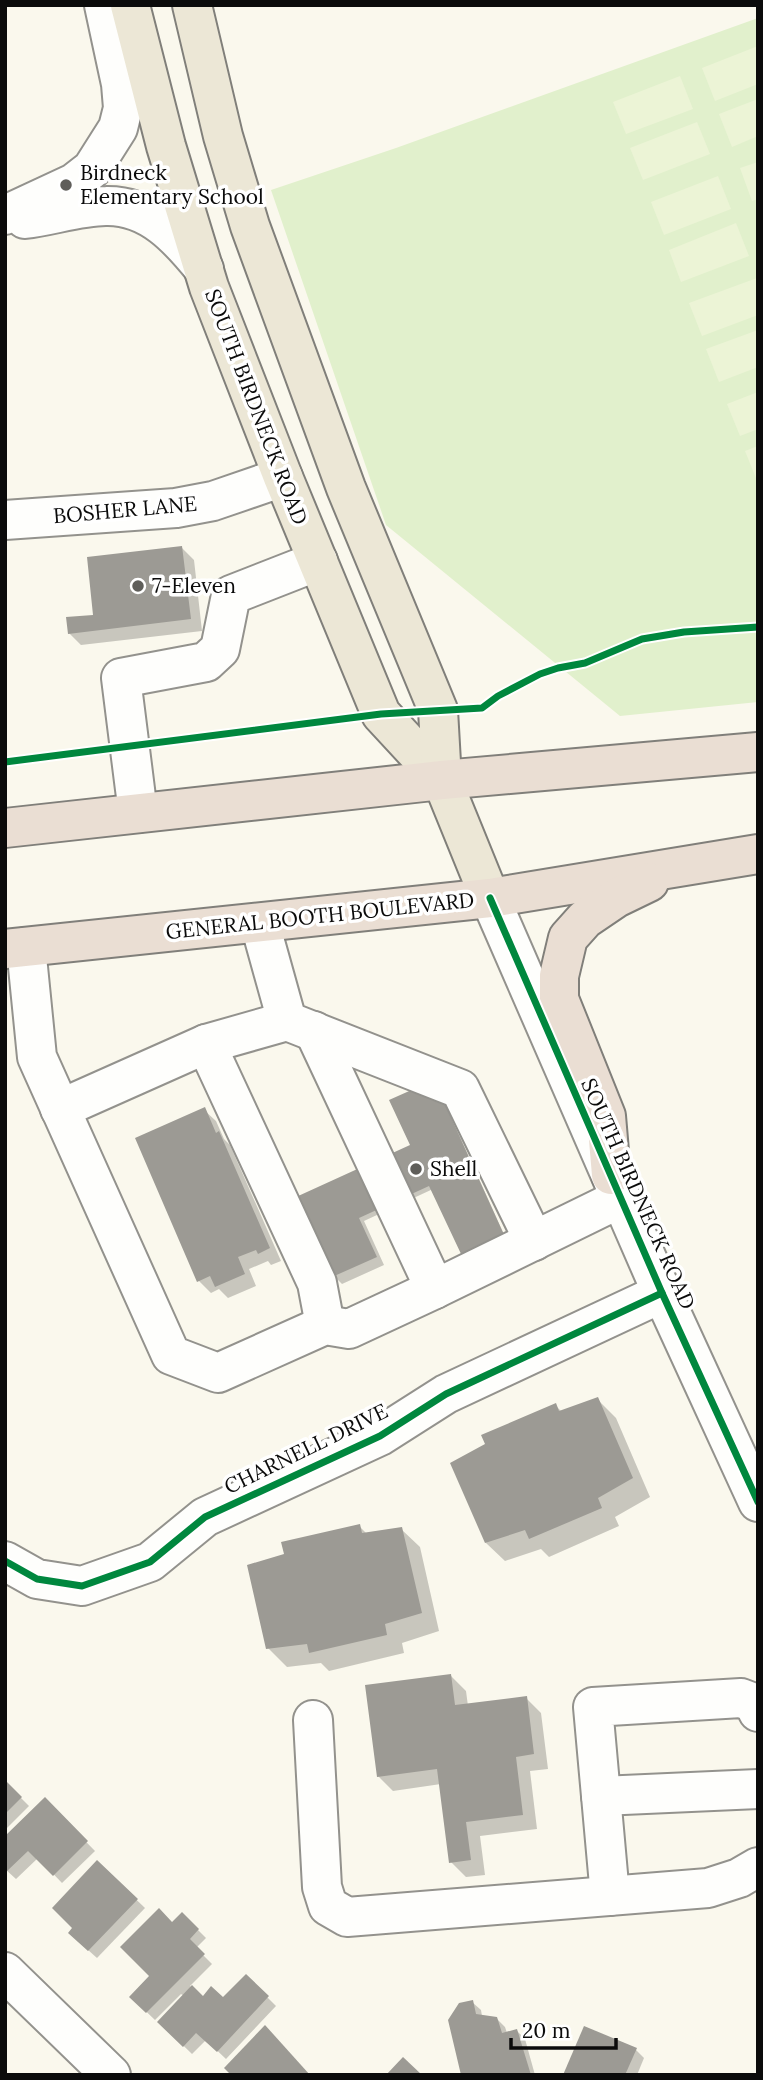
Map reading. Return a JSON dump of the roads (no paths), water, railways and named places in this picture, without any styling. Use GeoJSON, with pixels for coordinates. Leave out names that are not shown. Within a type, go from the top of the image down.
{"type":"FeatureCollection","features":[{"type":"Feature","properties":{"kind":"highway"},"geometry":{"type":"LineString","coordinates":[[5,828],[442,780],[758,752]]}},
{"type":"Feature","properties":{"kind":"highway","name":"GENERAL BOOTH BOULEVARD"},"geometry":{"type":"LineString","coordinates":[[16,948],[490,898],[758,854]]}},
{"type":"Feature","properties":{"kind":"highway"},"geometry":{"type":"LineString","coordinates":[[616,1187],[606,1116],[559,999],[559,976],[568,938],[585,919],[615,898],[680,866]]}},
{"type":"Feature","properties":{"kind":"main road","name":"SOUTH BIRDNECK ROAD"},"geometry":{"type":"LineString","coordinates":[[130,5],[166,146],[204,269],[283,477],[381,715],[442,780]]}},
{"type":"Feature","properties":{"kind":"main road","name":"SOUTH BIRDNECK ROAD"},"geometry":{"type":"LineString","coordinates":[[192,5],[223,136],[250,226],[346,488],[438,710],[442,780],[490,898]]}},
{"type":"Feature","properties":{"kind":"street"},"geometry":{"type":"LineString","coordinates":[[5,215],[74,183],[92,169],[118,128],[122,108],[121,84],[104,5]]}},
{"type":"Feature","properties":{"kind":"street"},"geometry":{"type":"LineString","coordinates":[[5,221],[105,206],[119,207],[142,213],[165,226],[204,269]]}},
{"type":"Feature","properties":{"kind":"street","name":"BOSHER LANE"},"geometry":{"type":"LineString","coordinates":[[5,520],[176,508],[213,501],[283,477]]}},
{"type":"Feature","properties":{"kind":"street"},"geometry":{"type":"LineString","coordinates":[[138,813],[121,678],[206,662],[220,649],[232,596],[318,561]]}},
{"type":"Feature","properties":{"kind":"street","name":"SOUTH BIRDNECK ROAD"},"geometry":{"type":"LineString","coordinates":[[490,898],[662,1293],[758,1502]]}},
{"type":"Feature","properties":{"kind":"street"},"geometry":{"type":"LineString","coordinates":[[260,924],[301,1026],[435,1289]]}},
{"type":"Feature","properties":{"kind":"street"},"geometry":{"type":"LineString","coordinates":[[16,948],[37,1057],[171,1355],[218,1373],[325,1325],[349,1329],[534,1241],[616,1187]]}},
{"type":"Feature","properties":{"kind":"street"},"geometry":{"type":"LineString","coordinates":[[60,1109],[206,1044],[301,1026],[460,1088],[534,1241]]}},
{"type":"Feature","properties":{"kind":"street"},"geometry":{"type":"LineString","coordinates":[[206,1044],[317,1283],[325,1325]]}},
{"type":"Feature","properties":{"kind":"street","name":"CHARNELL DRIVE"},"geometry":{"type":"LineString","coordinates":[[5,1561],[37,1579],[82,1586],[150,1562],[205,1517],[380,1436],[446,1394],[662,1293]]}},
{"type":"Feature","properties":{"kind":"street"},"geometry":{"type":"LineString","coordinates":[[610,1896],[593,1707],[741,1698],[754,1703],[758,1712]]}},
{"type":"Feature","properties":{"kind":"street"},"geometry":{"type":"LineString","coordinates":[[313,1720],[322,1887],[328,1906],[347,1917],[708,1888],[739,1878],[758,1867]]}},
{"type":"Feature","properties":{"kind":"street"},"geometry":{"type":"LineString","coordinates":[[601,1796],[758,1789]]}},
{"type":"Feature","properties":{"kind":"street"},"geometry":{"type":"LineString","coordinates":[[5,1972],[111,2075]]}},
{"type":"Feature","properties":{"kind":"place","name":"Birdneck Elementary School"},"geometry":{"type":"Point","coordinates":[66,185]}},
{"type":"Feature","properties":{"kind":"place","name":"7-Eleven"},"geometry":{"type":"Point","coordinates":[138,586]}},
{"type":"Feature","properties":{"kind":"place","name":"Shell"},"geometry":{"type":"Point","coordinates":[416,1169]}}]}
